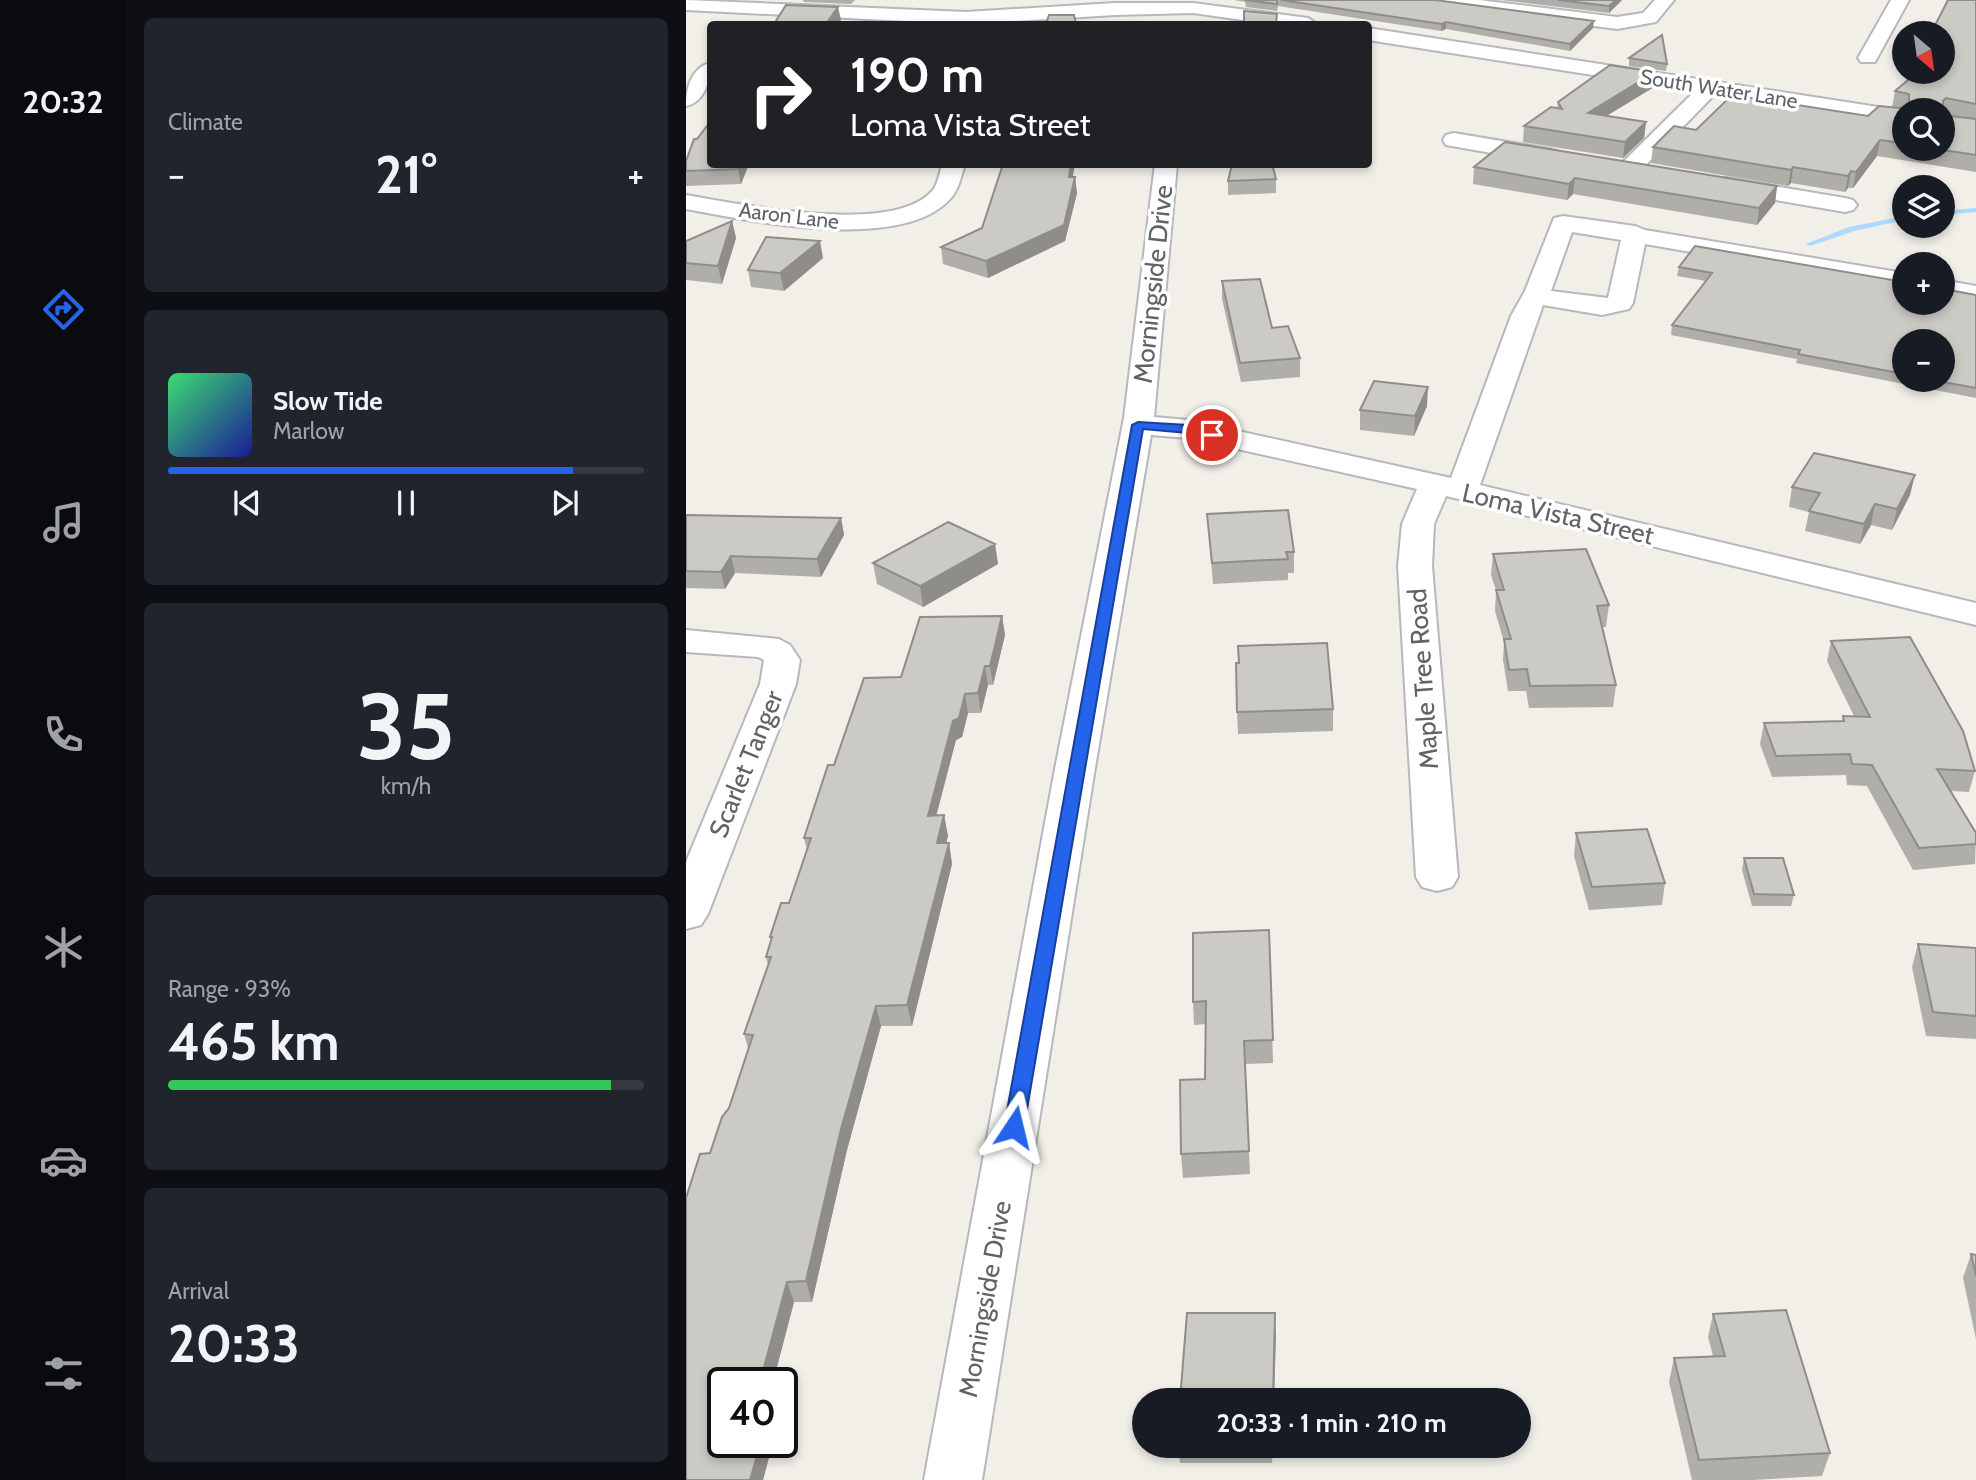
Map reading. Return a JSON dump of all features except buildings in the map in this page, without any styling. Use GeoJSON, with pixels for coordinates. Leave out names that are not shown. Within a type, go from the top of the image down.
{"type":"FeatureCollection","features":[{"type":"Feature","properties":{"kind":"street"},"geometry":{"type":"LineString","coordinates":[[1436,0],[1617,23],[1649,18],[1665,0]]}},
{"type":"Feature","properties":{"kind":"street"},"geometry":{"type":"LineString","coordinates":[[1868,58],[1900,0]]}},
{"type":"Feature","properties":{"kind":"street"},"geometry":{"type":"LineString","coordinates":[[686,5],[752,17],[1009,21],[1115,9],[1193,11],[1281,21]]}},
{"type":"Feature","properties":{"kind":"street","name":"South Water Lane"},"geometry":{"type":"LineString","coordinates":[[1372,35],[1892,115]]}},
{"type":"Feature","properties":{"kind":"street"},"geometry":{"type":"LineString","coordinates":[[686,100],[707,73]]}},
{"type":"Feature","properties":{"kind":"street"},"geometry":{"type":"LineString","coordinates":[[1629,169],[1709,88]]}},
{"type":"Feature","properties":{"kind":"street"},"geometry":{"type":"LineString","coordinates":[[1454,140],[1576,160]]}},
{"type":"Feature","properties":{"kind":"street"},"geometry":{"type":"LineString","coordinates":[[1602,165],[1656,173]]}},
{"type":"Feature","properties":{"kind":"street","name":"Aaron Lane"},"geometry":{"type":"LineString","coordinates":[[686,202],[823,223],[865,222],[924,208],[943,193],[952,168]]}},
{"type":"Feature","properties":{"kind":"street","name":"Morningside Drive"},"geometry":{"type":"LineString","coordinates":[[953,1480],[1074,774],[1138,425],[1166,168]]}},
{"type":"Feature","properties":{"kind":"street"},"geometry":{"type":"LineString","coordinates":[[1710,182],[1845,205]]}},
{"type":"Feature","properties":{"kind":"street","name":"Maple Tree Road"},"geometry":{"type":"LineString","coordinates":[[1437,877],[1415,566],[1418,524],[1448,487],[1535,296],[1563,223],[1635,233]]}},
{"type":"Feature","properties":{"kind":"street"},"geometry":{"type":"LineString","coordinates":[[1535,296],[1602,307],[1620,303],[1635,233],[1892,279]]}},
{"type":"Feature","properties":{"kind":"street"},"geometry":{"type":"LineString","coordinates":[[1955,290],[1976,294]]}},
{"type":"Feature","properties":{"kind":"street","name":"Loma Vista Street"},"geometry":{"type":"LineString","coordinates":[[1138,425],[1188,429],[1448,487],[1976,614]]}},
{"type":"Feature","properties":{"kind":"street","name":"Scarlet Tanger"},"geometry":{"type":"LineString","coordinates":[[686,641],[750,645],[778,653],[782,660],[778,684],[686,914]]}},
{"type":"Feature","properties":{"kind":"waterway"},"geometry":{"type":"LineString","coordinates":[[1955,212],[1976,210]]}},
{"type":"Feature","properties":{"kind":"waterway"},"geometry":{"type":"LineString","coordinates":[[1810,244],[1852,229],[1892,221]]}},
{"type":"Feature","properties":{"kind":"route"},"geometry":{"type":"LineString","coordinates":[[1014,1127],[1074,774],[1138,425],[1188,429],[1212,435]]}}]}
